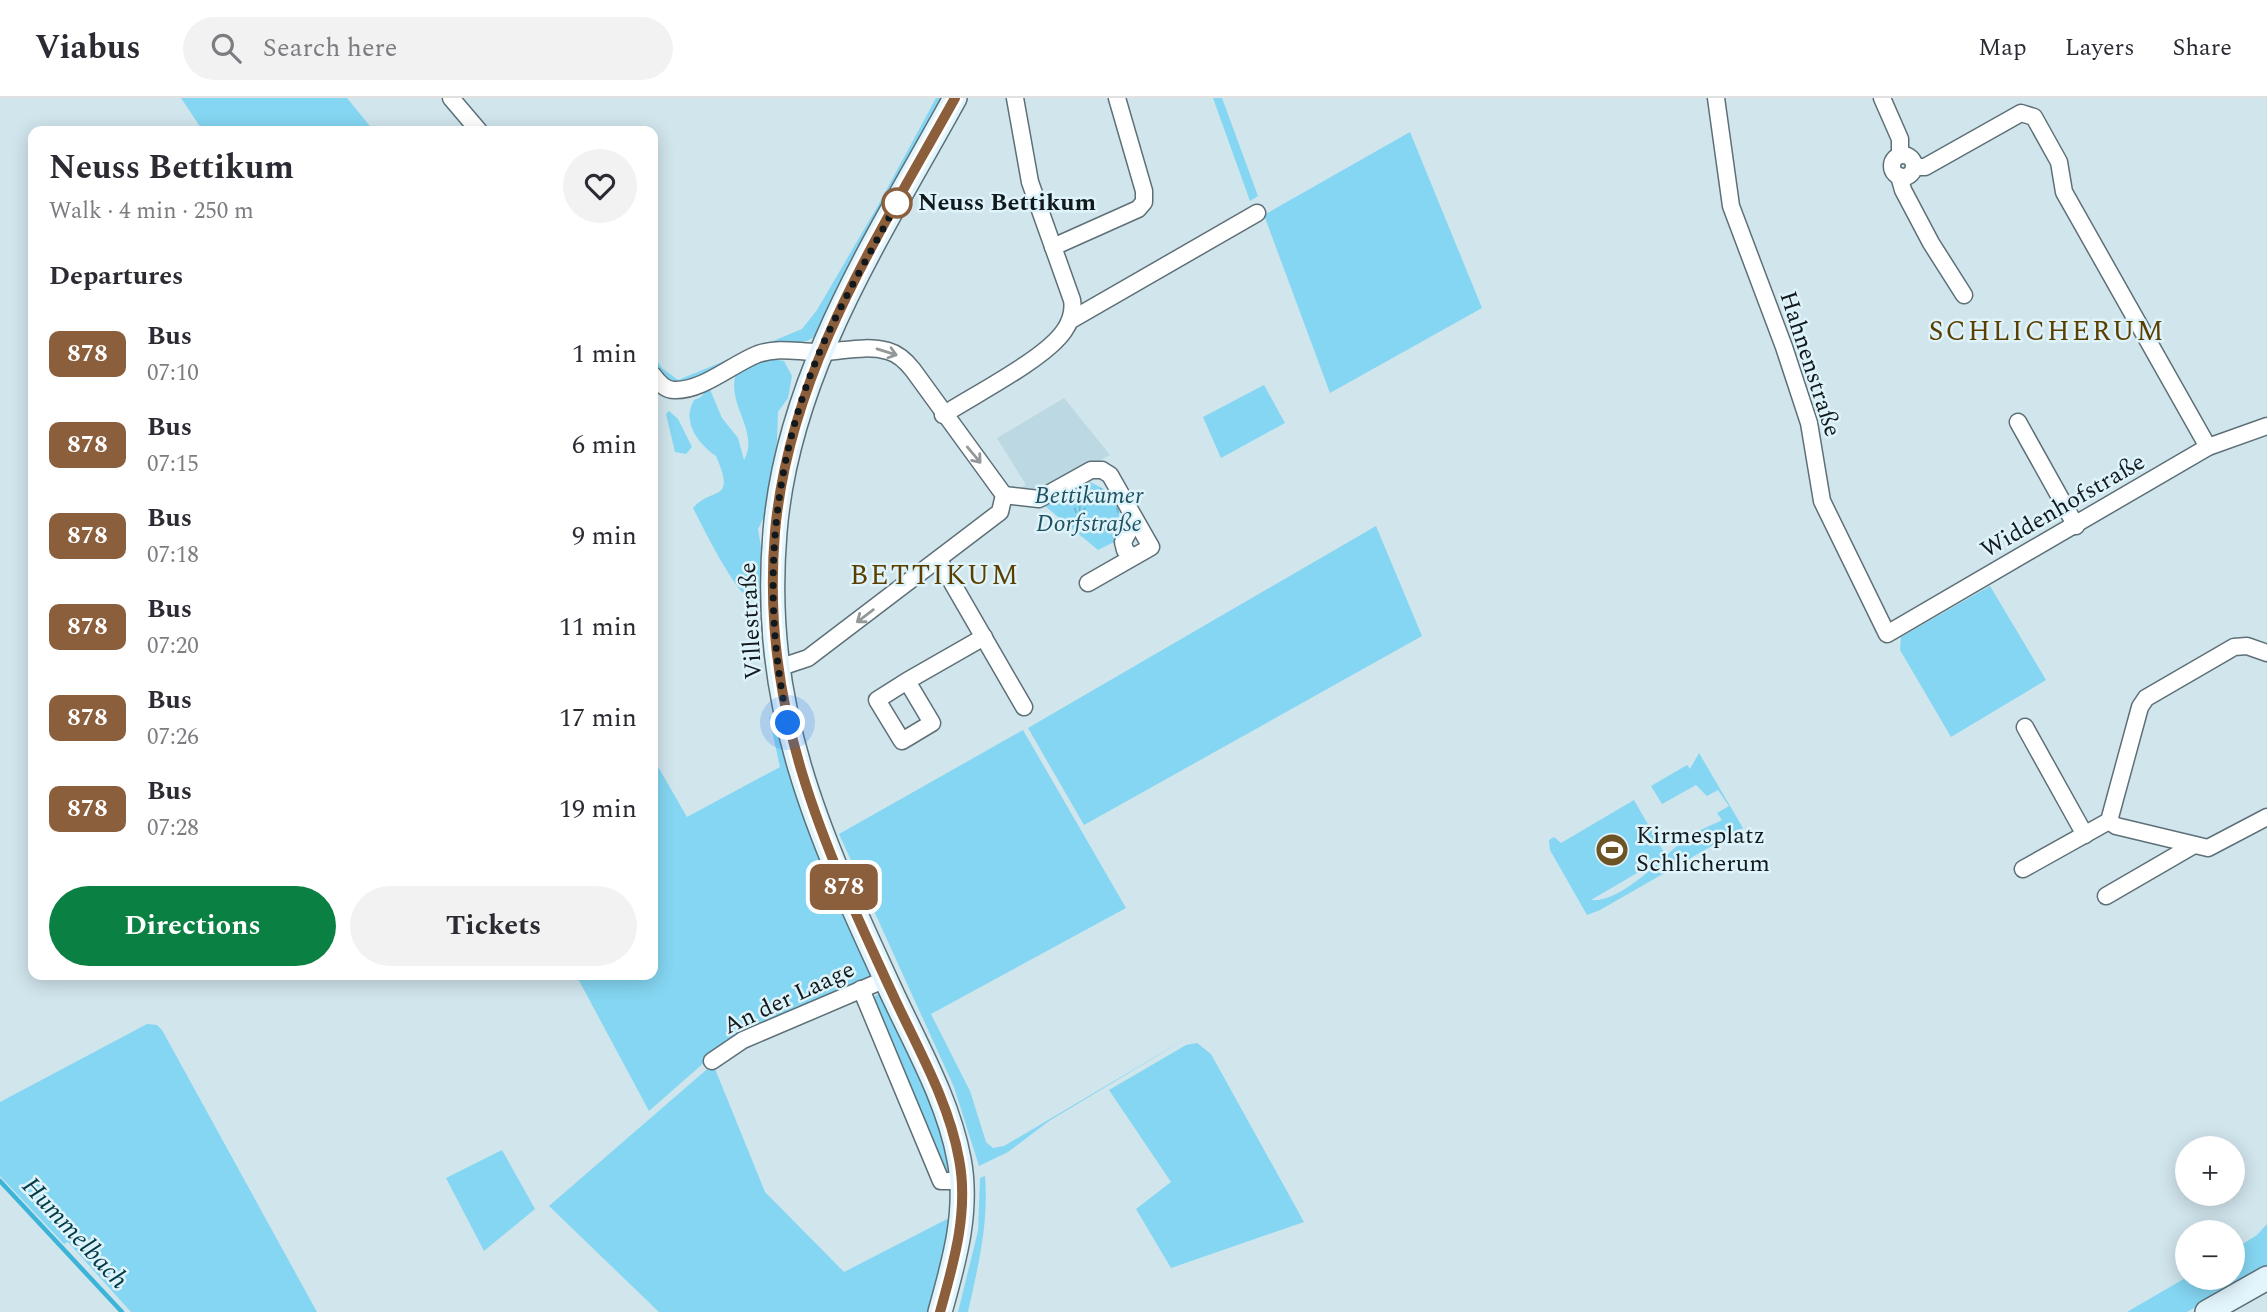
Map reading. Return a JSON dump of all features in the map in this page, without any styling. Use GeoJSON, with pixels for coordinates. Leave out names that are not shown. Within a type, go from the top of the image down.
{"type":"FeatureCollection","features":[{"type":"Feature","properties":{"kind":"main road","name":"Villestraße"},"geometry":{"type":"LineString","coordinates":[[940,1312],[958,1240],[961,1181],[959,1160],[947,1114],[808,800],[792,743],[778,668],[773,568],[778,506],[788,457],[820,352],[863,264],[955,98]]}},
{"type":"Feature","properties":{"kind":"main road"},"geometry":{"type":"LineString","coordinates":[[2207,1312],[2267,1278]]}},
{"type":"Feature","properties":{"kind":"street"},"geometry":{"type":"LineString","coordinates":[[451,98],[475,126]]}},
{"type":"Feature","properties":{"kind":"street"},"geometry":{"type":"LineString","coordinates":[[1015,98],[1027,171],[1072,300],[1071,320]]}},
{"type":"Feature","properties":{"kind":"street"},"geometry":{"type":"LineString","coordinates":[[1053,247],[1138,208],[1144,202],[1117,98]]}},
{"type":"Feature","properties":{"kind":"street","name":"Hahnenstraße"},"geometry":{"type":"LineString","coordinates":[[1716,98],[1731,206],[1784,347],[1809,423],[1822,501],[1887,634]]}},
{"type":"Feature","properties":{"kind":"street"},"geometry":{"type":"LineString","coordinates":[[1882,98],[1900,139],[1900,155],[1892,165],[1893,172],[1899,176],[1909,175],[1914,167]]}},
{"type":"Feature","properties":{"kind":"street"},"geometry":{"type":"LineString","coordinates":[[1914,167],[1925,167],[2021,113],[2034,117],[2059,162],[2064,192],[2208,447]]}},
{"type":"Feature","properties":{"kind":"street"},"geometry":{"type":"LineString","coordinates":[[1900,155],[1910,157],[1914,167]]}},
{"type":"Feature","properties":{"kind":"street"},"geometry":{"type":"LineString","coordinates":[[1899,176],[1903,190],[1931,243],[1964,295]]}},
{"type":"Feature","properties":{"kind":"street"},"geometry":{"type":"LineString","coordinates":[[943,415],[1042,351],[1060,336],[1071,320],[1257,213]]}},
{"type":"Feature","properties":{"kind":"street"},"geometry":{"type":"LineString","coordinates":[[658,380],[664,387],[677,390],[696,385],[766,352],[793,349],[820,352],[867,348],[893,353],[913,370],[943,415],[1004,495],[1039,499],[1088,472],[1098,470],[1110,475],[1151,547],[1088,583]]}},
{"type":"Feature","properties":{"kind":"street"},"geometry":{"type":"LineString","coordinates":[[2018,422],[2076,526]]}},
{"type":"Feature","properties":{"kind":"street","name":"Widdenhofstraße"},"geometry":{"type":"LineString","coordinates":[[1887,634],[2208,447],[2267,426]]}},
{"type":"Feature","properties":{"kind":"street"},"geometry":{"type":"LineString","coordinates":[[778,668],[807,658],[939,560],[1000,512],[1004,495]]}},
{"type":"Feature","properties":{"kind":"street"},"geometry":{"type":"LineString","coordinates":[[939,560],[1024,707]]}},
{"type":"Feature","properties":{"kind":"street"},"geometry":{"type":"LineString","coordinates":[[907,681],[984,637]]}},
{"type":"Feature","properties":{"kind":"street"},"geometry":{"type":"LineString","coordinates":[[2023,869],[2109,821],[2143,701],[2234,647],[2247,646],[2267,653]]}},
{"type":"Feature","properties":{"kind":"street"},"geometry":{"type":"LineString","coordinates":[[2025,727],[2085,835]]}},
{"type":"Feature","properties":{"kind":"street"},"geometry":{"type":"LineString","coordinates":[[2109,821],[2116,826],[2194,845],[2217,846],[2267,817]]}},
{"type":"Feature","properties":{"kind":"street"},"geometry":{"type":"LineString","coordinates":[[2106,896],[2194,845]]}},
{"type":"Feature","properties":{"kind":"street","name":"An der Laage"},"geometry":{"type":"LineString","coordinates":[[712,1061],[743,1040],[886,979]]}},
{"type":"Feature","properties":{"kind":"street"},"geometry":{"type":"LineString","coordinates":[[861,989],[941,1181],[961,1181]]}},
{"type":"Feature","properties":{"kind":"shaded area"},"geometry":{"type":"Polygon","coordinates":[[[1064,398],[1110,455],[1034,496],[1021,488],[1026,485],[997,438],[1064,398]]]}},
{"type":"Feature","properties":{"kind":"green space"},"geometry":{"type":"Polygon","coordinates":[[[181,98],[347,98],[370,126],[200,126],[181,98]]]}},
{"type":"Feature","properties":{"kind":"green space"},"geometry":{"type":"Polygon","coordinates":[[[936,98],[946,98],[818,335],[807,341],[770,347],[677,387],[658,374],[658,362],[678,380],[802,329],[817,310],[936,98]]]}},
{"type":"Feature","properties":{"kind":"green space"},"geometry":{"type":"Polygon","coordinates":[[[1213,98],[1222,98],[1258,196],[1250,201],[1213,98]]]}},
{"type":"Feature","properties":{"kind":"green space"},"geometry":{"type":"Polygon","coordinates":[[[1410,132],[1482,308],[1330,393],[1264,215],[1410,132]]]}},
{"type":"Feature","properties":{"kind":"green space"},"geometry":{"type":"Polygon","coordinates":[[[774,359],[784,361],[792,376],[788,398],[778,412],[777,441],[764,517],[758,529],[761,547],[759,595],[752,601],[728,573],[693,508],[700,501],[719,492],[724,481],[716,456],[698,439],[690,416],[694,400],[701,397],[709,387],[722,418],[738,438],[744,460],[748,438],[737,404],[734,381],[738,369],[774,359]]]}},
{"type":"Feature","properties":{"kind":"green space"},"geometry":{"type":"Polygon","coordinates":[[[1264,385],[1285,423],[1221,458],[1203,417],[1264,385]]]}},
{"type":"Feature","properties":{"kind":"green space"},"geometry":{"type":"Polygon","coordinates":[[[669,411],[678,419],[692,447],[686,454],[675,452],[666,414],[669,411]]]}},
{"type":"Feature","properties":{"kind":"green space","name":"Bettikumer Dorfstraße"},"geometry":{"type":"Polygon","coordinates":[[[1090,482],[1116,495],[1121,505],[1114,542],[1098,550],[1045,506],[1066,490],[1090,482]]]}},
{"type":"Feature","properties":{"kind":"green space"},"geometry":{"type":"Polygon","coordinates":[[[1376,526],[1422,636],[1084,825],[1028,728],[1376,526]]]}},
{"type":"Feature","properties":{"kind":"green space"},"geometry":{"type":"Polygon","coordinates":[[[1990,586],[2046,680],[1951,737],[1900,650],[1901,637],[1990,586]]]}},
{"type":"Feature","properties":{"kind":"green space"},"geometry":{"type":"Polygon","coordinates":[[[777,715],[798,803],[801,803],[873,971],[872,977],[731,1039],[649,1111],[579,980],[658,980],[658,767],[687,817],[780,767],[769,717],[777,715]]]}},
{"type":"Feature","properties":{"kind":"green space"},"geometry":{"type":"Polygon","coordinates":[[[1023,730],[1126,908],[931,1014],[970,1091],[986,1142],[993,1148],[1004,1146],[1192,1035],[1049,1121],[1008,1152],[979,1166],[954,1087],[839,834],[1023,730]]]}},
{"type":"Feature","properties":{"kind":"green space"},"geometry":{"type":"Polygon","coordinates":[[[1699,753],[1743,828],[1587,915],[1550,850],[1549,840],[1554,837],[1561,843],[1634,800],[1666,856],[1688,837],[1722,820],[1717,813],[1729,806],[1718,790],[1707,796],[1696,785],[1662,804],[1651,786],[1687,765],[1690,769],[1699,753]],[[1666,856],[1591,900],[1614,895],[1626,888],[1666,856]]]}},
{"type":"Feature","properties":{"kind":"green space"},"geometry":{"type":"Polygon","coordinates":[[[876,995],[882,995],[935,1104],[953,1174],[943,1172],[872,1002],[876,995]]]}},
{"type":"Feature","properties":{"kind":"green space"},"geometry":{"type":"Polygon","coordinates":[[[147,1024],[157,1025],[162,1030],[317,1312],[131,1312],[68,1242],[64,1244],[0,1176],[0,1102],[147,1024]]]}},
{"type":"Feature","properties":{"kind":"green space"},"geometry":{"type":"Polygon","coordinates":[[[1197,1043],[1211,1054],[1304,1222],[1171,1268],[1136,1209],[1171,1182],[1109,1090],[1186,1045],[1197,1043]]]}},
{"type":"Feature","properties":{"kind":"green space"},"geometry":{"type":"Polygon","coordinates":[[[713,1064],[765,1192],[844,1272],[953,1216],[931,1312],[659,1312],[549,1206],[713,1064]]]}},
{"type":"Feature","properties":{"kind":"green space"},"geometry":{"type":"Polygon","coordinates":[[[502,1150],[535,1209],[484,1251],[446,1178],[502,1150]]]}},
{"type":"Feature","properties":{"kind":"green space"},"geometry":{"type":"Polygon","coordinates":[[[985,1176],[984,1227],[979,1261],[968,1312],[958,1312],[978,1231],[980,1178],[985,1176]]]}},
{"type":"Feature","properties":{"kind":"green space"},"geometry":{"type":"Polygon","coordinates":[[[2267,1224],[2267,1266],[2245,1279],[2245,1242],[2267,1224]]]}},
{"type":"Feature","properties":{"kind":"green space"},"geometry":{"type":"Polygon","coordinates":[[[2175,1284],[2175,1290],[2225,1290],[2187,1312],[2127,1312],[2175,1284]]]}},
{"type":"Feature","properties":{"kind":"waterway","name":"Hummelbach"},"geometry":{"type":"LineString","coordinates":[[0,1181],[122,1312]]}},
{"type":"Feature","properties":{"kind":"bus line","name":"878"},"geometry":{"type":"LineString","coordinates":[[940,1312],[961,1225],[961,1181],[953,1133],[937,1091],[839,877],[799,772],[778,668],[773,568],[780,493],[808,384],[820,352],[863,264],[955,98]]}},
{"type":"Feature","properties":{"kind":"place","name":"Neuss Bettikum"},"geometry":{"type":"Point","coordinates":[897,203]}},
{"type":"Feature","properties":{"kind":"place","name":"Kirmesplatz Schlicherum"},"geometry":{"type":"Point","coordinates":[1612,850]}},
{"type":"Feature","properties":{"kind":"district","name":"SCHLICHERUM"},"geometry":{"type":"Point","coordinates":[2047,331]}},
{"type":"Feature","properties":{"kind":"district","name":"BETTIKUM"},"geometry":{"type":"Point","coordinates":[935,575]}},
{"type":"Feature","properties":{"kind":"route"},"geometry":{"type":"LineString","coordinates":[[788,723],[780,688],[773,603],[775,531],[780,493],[808,384],[820,352],[843,302],[898,201],[897,203]]}}]}
